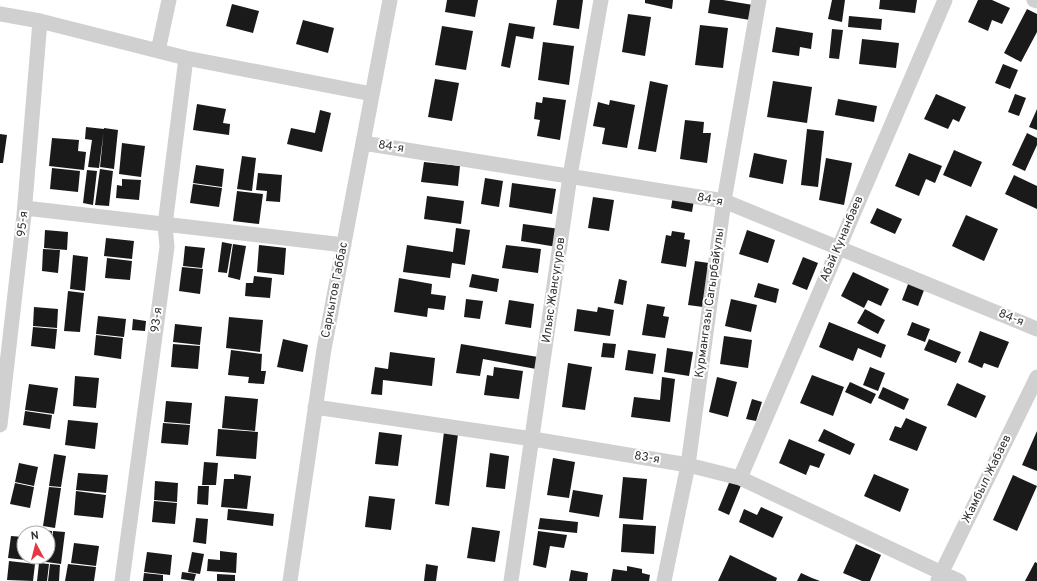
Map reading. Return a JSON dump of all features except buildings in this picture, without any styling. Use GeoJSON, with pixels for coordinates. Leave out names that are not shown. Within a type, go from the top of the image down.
{"type":"FeatureCollection","features":[{"type":"Feature","properties":{"kind":"street"},"geometry":{"type":"LineString","coordinates":[[158,51],[169,0]]}},
{"type":"Feature","properties":{"kind":"street","name":"Саркытов Габбас"},"geometry":{"type":"LineString","coordinates":[[290,581],[315,407],[390,0]]}},
{"type":"Feature","properties":{"kind":"street","name":"Ильяс Жансугуров"},"geometry":{"type":"LineString","coordinates":[[511,581],[533,439],[570,176],[601,0]]}},
{"type":"Feature","properties":{"kind":"street","name":"Курмангазы Сагырбайулы"},"geometry":{"type":"LineString","coordinates":[[664,581],[688,465],[724,201],[759,0]]}},
{"type":"Feature","properties":{"kind":"street","name":"Абай Кунанбаев"},"geometry":{"type":"LineString","coordinates":[[740,478],[945,0]]}},
{"type":"Feature","properties":{"kind":"street"},"geometry":{"type":"LineString","coordinates":[[0,14],[40,21],[186,58],[372,94]]}},
{"type":"Feature","properties":{"kind":"street","name":"95-я"},"geometry":{"type":"LineString","coordinates":[[0,426],[25,208],[40,21]]}},
{"type":"Feature","properties":{"kind":"street","name":"93-я"},"geometry":{"type":"LineString","coordinates":[[122,581],[167,247],[165,225],[186,58]]}},
{"type":"Feature","properties":{"kind":"street","name":"84-я"},"geometry":{"type":"LineString","coordinates":[[363,143],[724,201],[838,249],[1037,329]]}},
{"type":"Feature","properties":{"kind":"street"},"geometry":{"type":"LineString","coordinates":[[25,208],[344,245]]}},
{"type":"Feature","properties":{"kind":"street","name":"Жамбыл Жабаев"},"geometry":{"type":"LineString","coordinates":[[940,576],[1037,377]]}},
{"type":"Feature","properties":{"kind":"street","name":"83-я"},"geometry":{"type":"LineString","coordinates":[[315,407],[533,439],[688,465],[740,478],[940,576],[959,581]]}}]}
